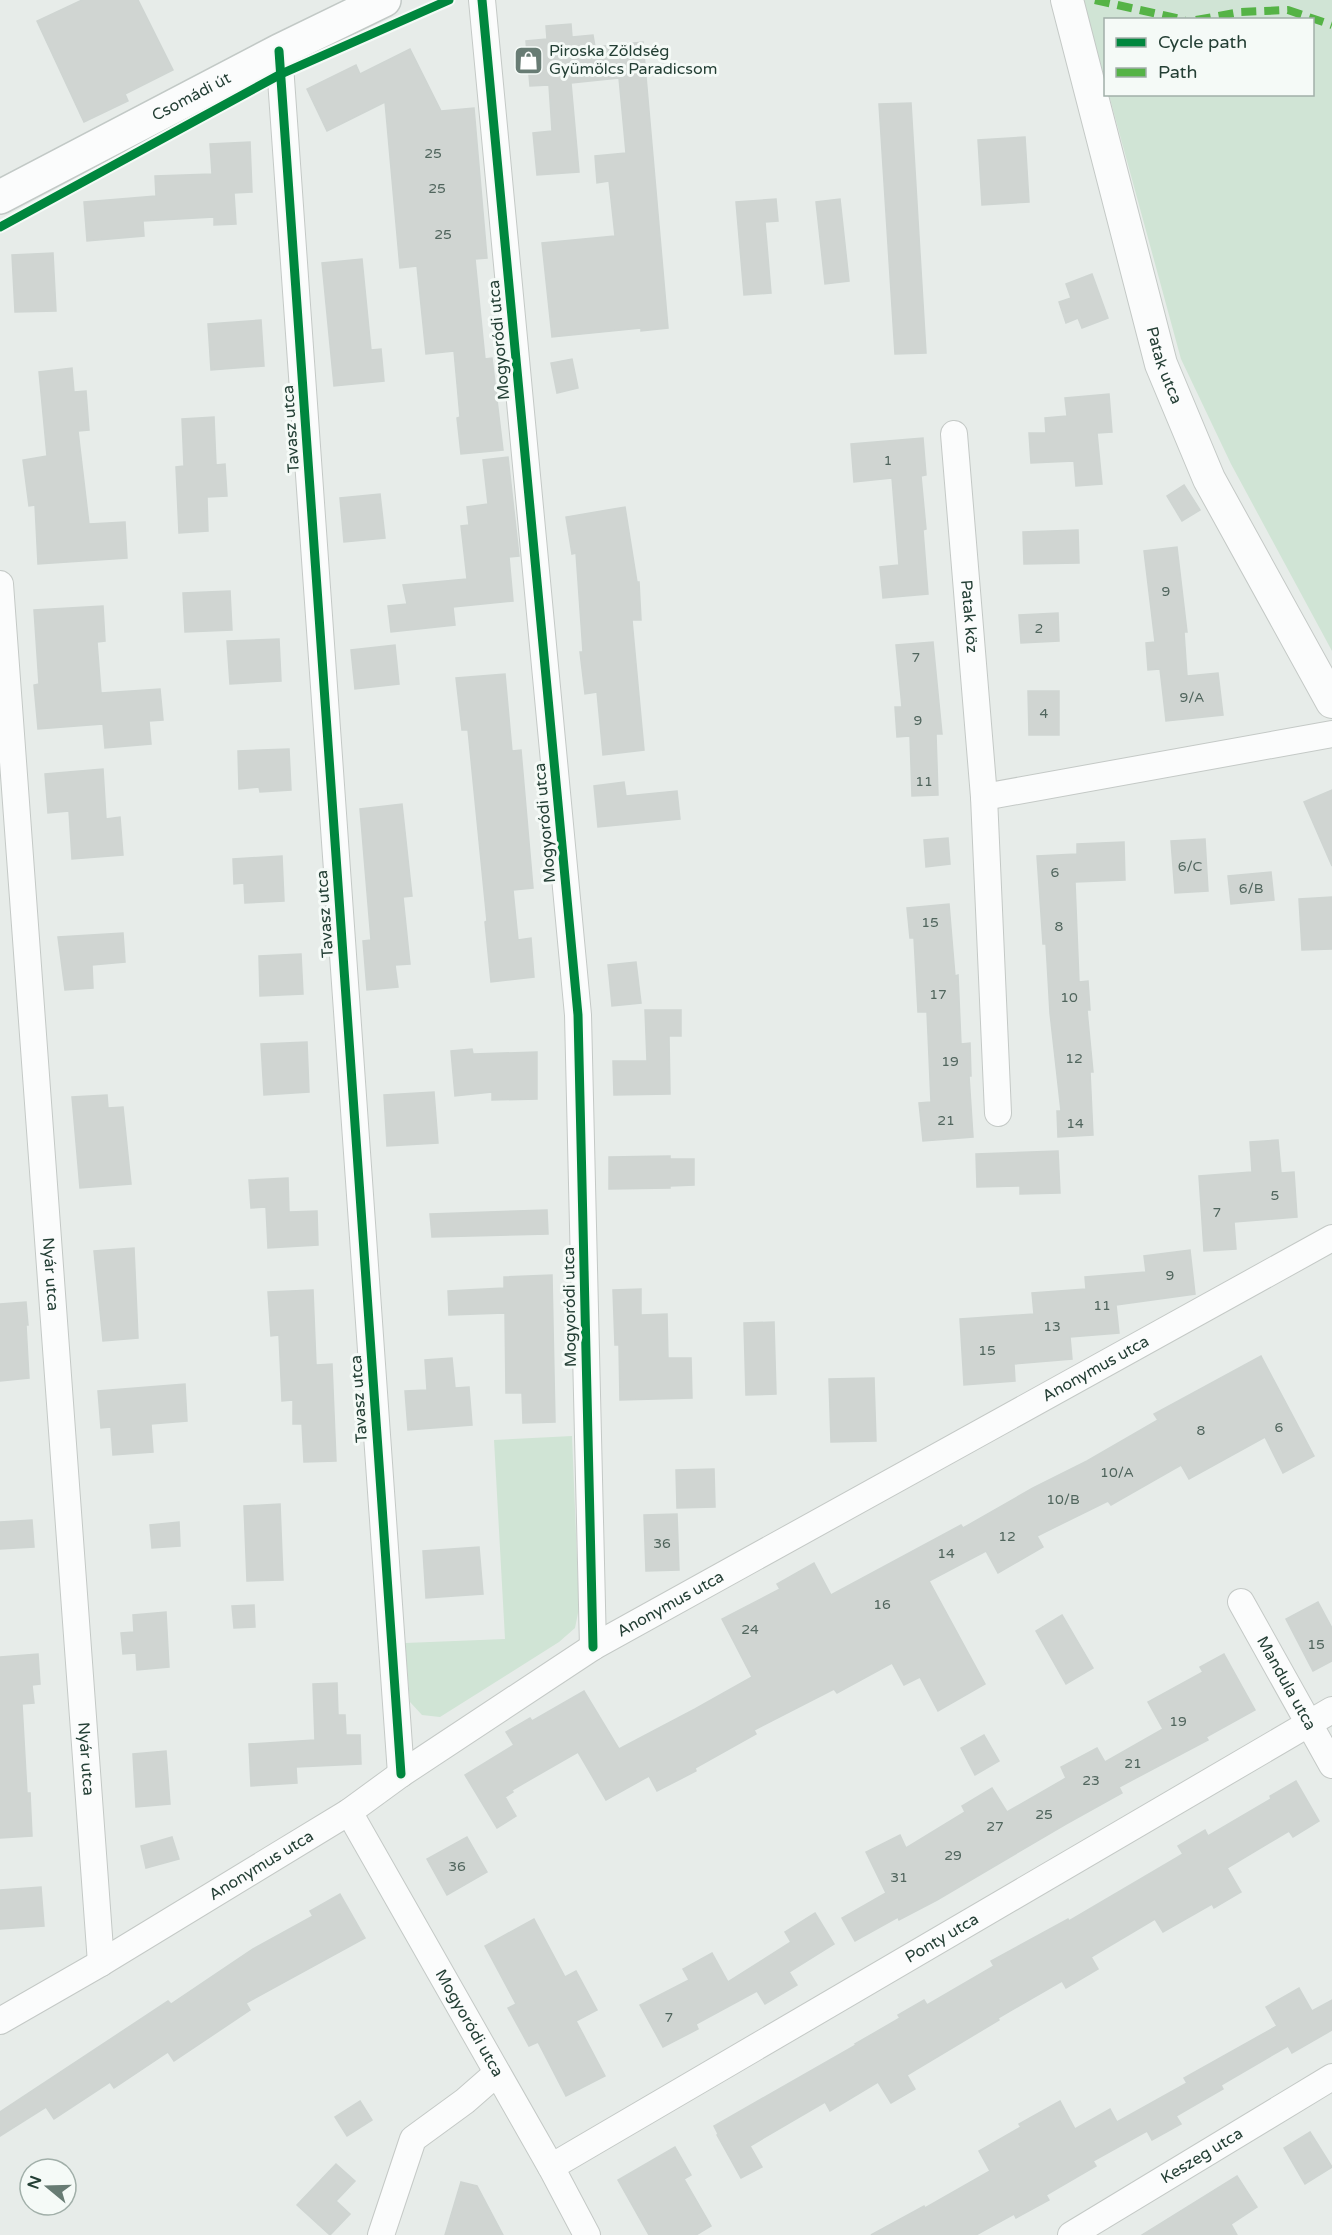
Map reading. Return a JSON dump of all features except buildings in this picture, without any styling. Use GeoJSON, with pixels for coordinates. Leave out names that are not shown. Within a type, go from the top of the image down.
{"type":"FeatureCollection","features":[{"type":"Feature","properties":{"kind":"main road","name":"Csomádi út"},"geometry":{"type":"LineString","coordinates":[[0,197],[279,51],[384,0]]}},
{"type":"Feature","properties":{"kind":"street","name":"Mogyoródi utca"},"geometry":{"type":"LineString","coordinates":[[482,0],[578,1015],[593,1647]]}},
{"type":"Feature","properties":{"kind":"street","name":"Patak utca"},"geometry":{"type":"LineString","coordinates":[[1067,0],[1161,364],[1209,480],[1332,702]]}},
{"type":"Feature","properties":{"kind":"street","name":"Tavasz utca"},"geometry":{"type":"LineString","coordinates":[[279,51],[401,1774]]}},
{"type":"Feature","properties":{"kind":"street","name":"Patak köz"},"geometry":{"type":"LineString","coordinates":[[954,434],[984,797],[998,1113]]}},
{"type":"Feature","properties":{"kind":"street","name":"Nyár utca"},"geometry":{"type":"LineString","coordinates":[[0,584],[101,1963]]}},
{"type":"Feature","properties":{"kind":"street"},"geometry":{"type":"LineString","coordinates":[[984,797],[1332,734]]}},
{"type":"Feature","properties":{"kind":"street","name":"Anonymus utca"},"geometry":{"type":"LineString","coordinates":[[0,2021],[101,1963],[349,1812],[401,1774],[593,1647],[1332,1238]]}},
{"type":"Feature","properties":{"kind":"street","name":"Mandula utca"},"geometry":{"type":"LineString","coordinates":[[1241,1602],[1332,1765]]}},
{"type":"Feature","properties":{"kind":"street","name":"Ponty utca"},"geometry":{"type":"LineString","coordinates":[[552,2167],[1332,1710]]}},
{"type":"Feature","properties":{"kind":"street","name":"Mogyoródi utca"},"geometry":{"type":"LineString","coordinates":[[349,1812],[552,2167],[587,2235]]}},
{"type":"Feature","properties":{"kind":"street"},"geometry":{"type":"LineString","coordinates":[[381,2235],[413,2139],[465,2101],[497,2073]]}},
{"type":"Feature","properties":{"kind":"street","name":"Keszeg utca"},"geometry":{"type":"LineString","coordinates":[[1071,2235],[1332,2077]]}},
{"type":"Feature","properties":{"kind":"green space"},"geometry":{"type":"Polygon","coordinates":[[[1082,0],[1332,0],[1332,651],[1231,464],[1181,359],[1109,96],[1314,96],[1314,18],[1104,18],[1104,80],[1082,0]]]}},
{"type":"Feature","properties":{"kind":"green space"},"geometry":{"type":"Polygon","coordinates":[[[572,1436],[579,1608],[575,1628],[559,1642],[440,1717],[422,1715],[410,1702],[405,1643],[505,1639],[494,1440],[572,1436]]]}},
{"type":"Feature","properties":{"kind":"marked path"},"geometry":{"type":"LineString","coordinates":[[1095,0],[1176,18]]}},
{"type":"Feature","properties":{"kind":"marked path"},"geometry":{"type":"LineString","coordinates":[[1207,18],[1240,12],[1288,10],[1311,18]]}},
{"type":"Feature","properties":{"kind":"marked path"},"geometry":{"type":"LineString","coordinates":[[1314,19],[1332,25]]}},
{"type":"Feature","properties":{"kind":"cycle path"},"geometry":{"type":"LineString","coordinates":[[0,227],[281,74],[449,0]]}},
{"type":"Feature","properties":{"kind":"cycle path"},"geometry":{"type":"LineString","coordinates":[[482,0],[578,1015],[593,1647]]}},
{"type":"Feature","properties":{"kind":"cycle path"},"geometry":{"type":"LineString","coordinates":[[279,51],[401,1774]]}},
{"type":"Feature","properties":{"kind":"place","name":"Piroska Zöldség Gyümölcs Paradicsom"},"geometry":{"type":"Point","coordinates":[528,60]}}]}
